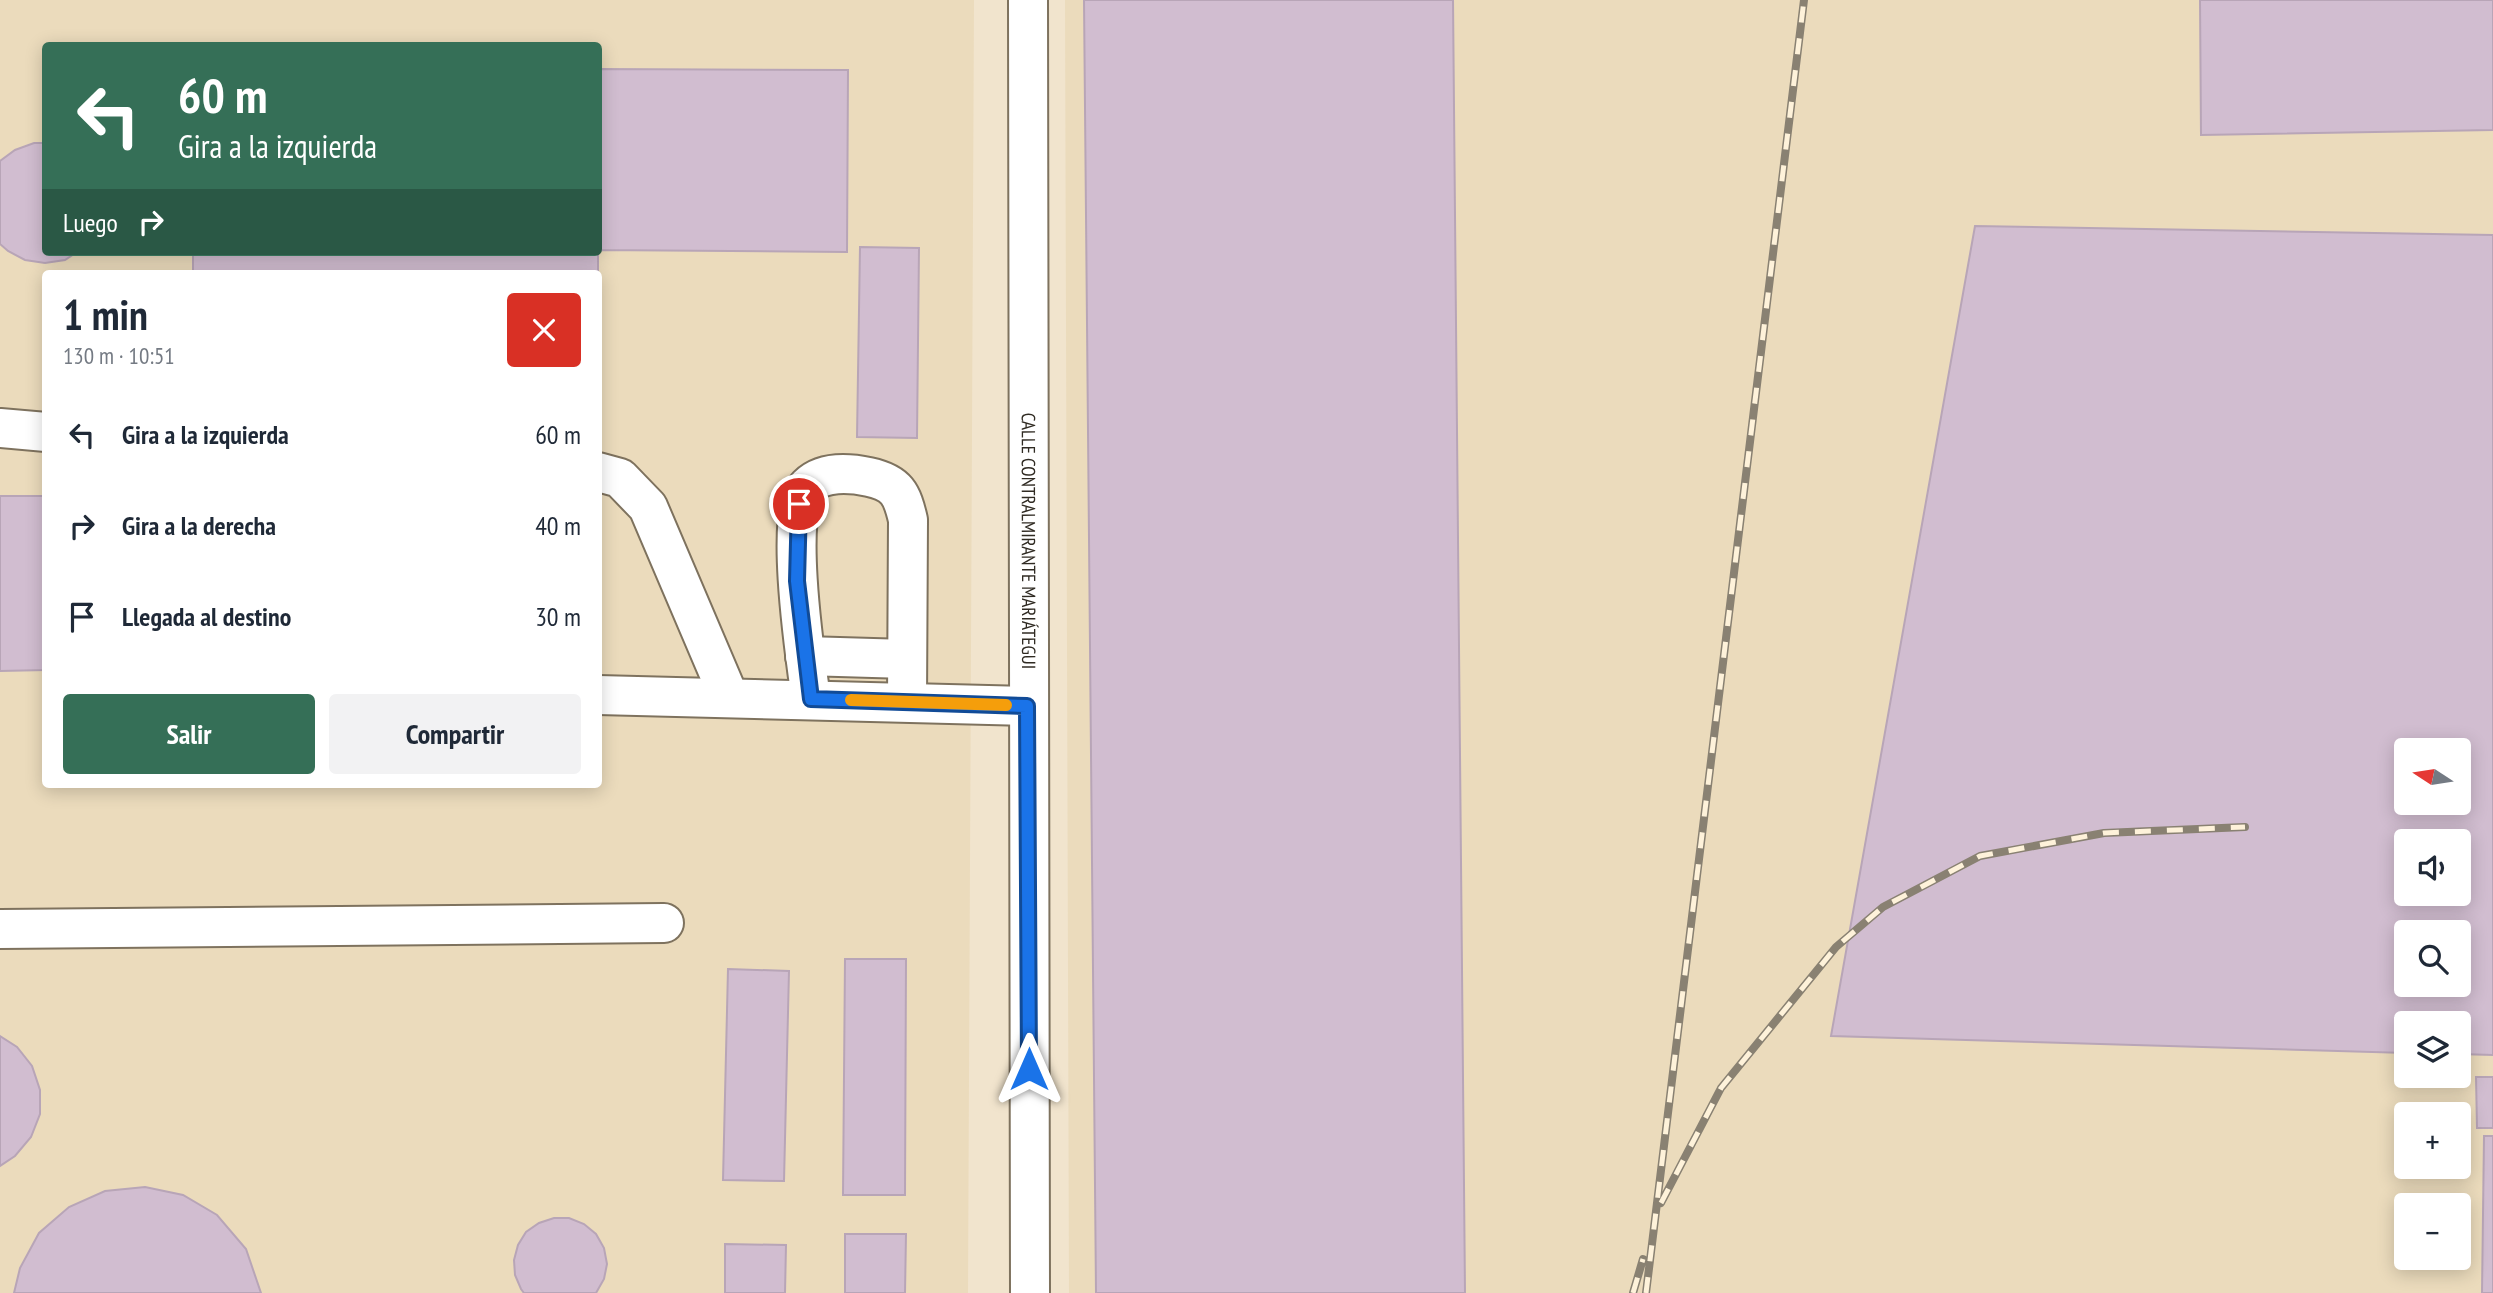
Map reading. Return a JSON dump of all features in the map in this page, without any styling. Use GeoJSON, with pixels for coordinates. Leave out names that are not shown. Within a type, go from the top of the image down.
{"type":"FeatureCollection","features":[{"type":"Feature","properties":{"kind":"street","name":"CALLE CONTRALMIRANTE MARIÁTEGUI"},"geometry":{"type":"LineString","coordinates":[[1028,0],[1030,1293]]}},
{"type":"Feature","properties":{"kind":"street"},"geometry":{"type":"LineString","coordinates":[[0,428],[42,432]]}},
{"type":"Feature","properties":{"kind":"street"},"geometry":{"type":"LineString","coordinates":[[602,473],[620,478],[648,507],[729,697]]}},
{"type":"Feature","properties":{"kind":"street"},"geometry":{"type":"LineString","coordinates":[[811,699],[797,581],[799,504],[808,486],[829,475],[857,474],[886,481],[903,497],[908,520],[907,702]]}},
{"type":"Feature","properties":{"kind":"street"},"geometry":{"type":"LineString","coordinates":[[805,656],[907,659]]}},
{"type":"Feature","properties":{"kind":"street"},"geometry":{"type":"LineString","coordinates":[[602,695],[1027,706]]}},
{"type":"Feature","properties":{"kind":"street"},"geometry":{"type":"LineString","coordinates":[[0,929],[664,923]]}},
{"type":"Feature","properties":{"kind":"shaded area"},"geometry":{"type":"Polygon","coordinates":[[[0,0],[974,0],[968,1293],[0,1293],[0,0]]]}},
{"type":"Feature","properties":{"kind":"shaded area"},"geometry":{"type":"Polygon","coordinates":[[[1065,0],[2493,0],[2493,1293],[1069,1293],[1065,0]]]}},
{"type":"Feature","properties":{"kind":"building"},"geometry":{"type":"Polygon","coordinates":[[[1084,0],[1453,0],[1465,1293],[1096,1293],[1084,0]]]}},
{"type":"Feature","properties":{"kind":"building"},"geometry":{"type":"Polygon","coordinates":[[[2200,0],[2493,0],[2493,130],[2201,135],[2200,0]]]}},
{"type":"Feature","properties":{"kind":"building"},"geometry":{"type":"Polygon","coordinates":[[[602,69],[848,70],[847,252],[602,250],[602,69]]]}},
{"type":"Feature","properties":{"kind":"building"},"geometry":{"type":"Polygon","coordinates":[[[42,143],[42,256],[71,256],[65,260],[45,263],[25,260],[0,244],[0,161],[15,150],[42,143]]]}},
{"type":"Feature","properties":{"kind":"building"},"geometry":{"type":"Polygon","coordinates":[[[1975,226],[2493,235],[2493,1055],[2471,1054],[2471,1011],[2394,1011],[2394,1053],[1831,1036],[1975,226]]]}},
{"type":"Feature","properties":{"kind":"building"},"geometry":{"type":"Polygon","coordinates":[[[860,247],[919,248],[917,438],[857,437],[860,247]]]}},
{"type":"Feature","properties":{"kind":"building"},"geometry":{"type":"Polygon","coordinates":[[[193,256],[598,256],[598,270],[193,270],[193,256]]]}},
{"type":"Feature","properties":{"kind":"building"},"geometry":{"type":"Polygon","coordinates":[[[0,496],[42,496],[42,670],[0,671],[0,496]]]}},
{"type":"Feature","properties":{"kind":"building"},"geometry":{"type":"Polygon","coordinates":[[[845,959],[906,959],[905,1195],[843,1195],[845,959]]]}},
{"type":"Feature","properties":{"kind":"building"},"geometry":{"type":"Polygon","coordinates":[[[728,969],[789,971],[784,1181],[723,1180],[728,969]]]}},
{"type":"Feature","properties":{"kind":"building"},"geometry":{"type":"Polygon","coordinates":[[[0,1036],[17,1047],[32,1066],[40,1090],[40,1114],[31,1137],[15,1156],[0,1166],[0,1036]]]}},
{"type":"Feature","properties":{"kind":"building"},"geometry":{"type":"Polygon","coordinates":[[[2476,1077],[2493,1077],[2493,1128],[2477,1128],[2476,1077]]]}},
{"type":"Feature","properties":{"kind":"building"},"geometry":{"type":"Polygon","coordinates":[[[2484,1136],[2493,1136],[2493,1293],[2482,1293],[2484,1136]]]}},
{"type":"Feature","properties":{"kind":"building"},"geometry":{"type":"Polygon","coordinates":[[[145,1187],[183,1195],[217,1215],[246,1249],[261,1293],[14,1293],[20,1268],[39,1233],[69,1207],[105,1191],[145,1187]]]}},
{"type":"Feature","properties":{"kind":"building"},"geometry":{"type":"Polygon","coordinates":[[[554,1218],[569,1218],[584,1224],[596,1234],[604,1248],[607,1264],[604,1279],[596,1293],[524,1293],[521,1289],[515,1275],[514,1260],[518,1245],[526,1232],[539,1223],[554,1218]]]}},
{"type":"Feature","properties":{"kind":"building"},"geometry":{"type":"Polygon","coordinates":[[[845,1234],[906,1234],[905,1293],[845,1293],[845,1234]]]}},
{"type":"Feature","properties":{"kind":"building"},"geometry":{"type":"Polygon","coordinates":[[[725,1244],[786,1245],[785,1293],[725,1293],[725,1244]]]}},
{"type":"Feature","properties":{"kind":"railway"},"geometry":{"type":"LineString","coordinates":[[1646,1293],[1804,0]]}},
{"type":"Feature","properties":{"kind":"railway"},"geometry":{"type":"LineString","coordinates":[[1661,1203],[1721,1088],[1836,947],[1883,907],[1980,856],[2104,833],[2245,827]]}},
{"type":"Feature","properties":{"kind":"railway"},"geometry":{"type":"LineString","coordinates":[[1633,1293],[1643,1259]]}},
{"type":"Feature","properties":{"kind":"slow traffic"},"geometry":{"type":"LineString","coordinates":[[851,700],[1006,705]]}},
{"type":"Feature","properties":{"kind":"route"},"geometry":{"type":"LineString","coordinates":[[799,504],[797,581],[811,699],[1027,706],[1029,1069]]}}]}
